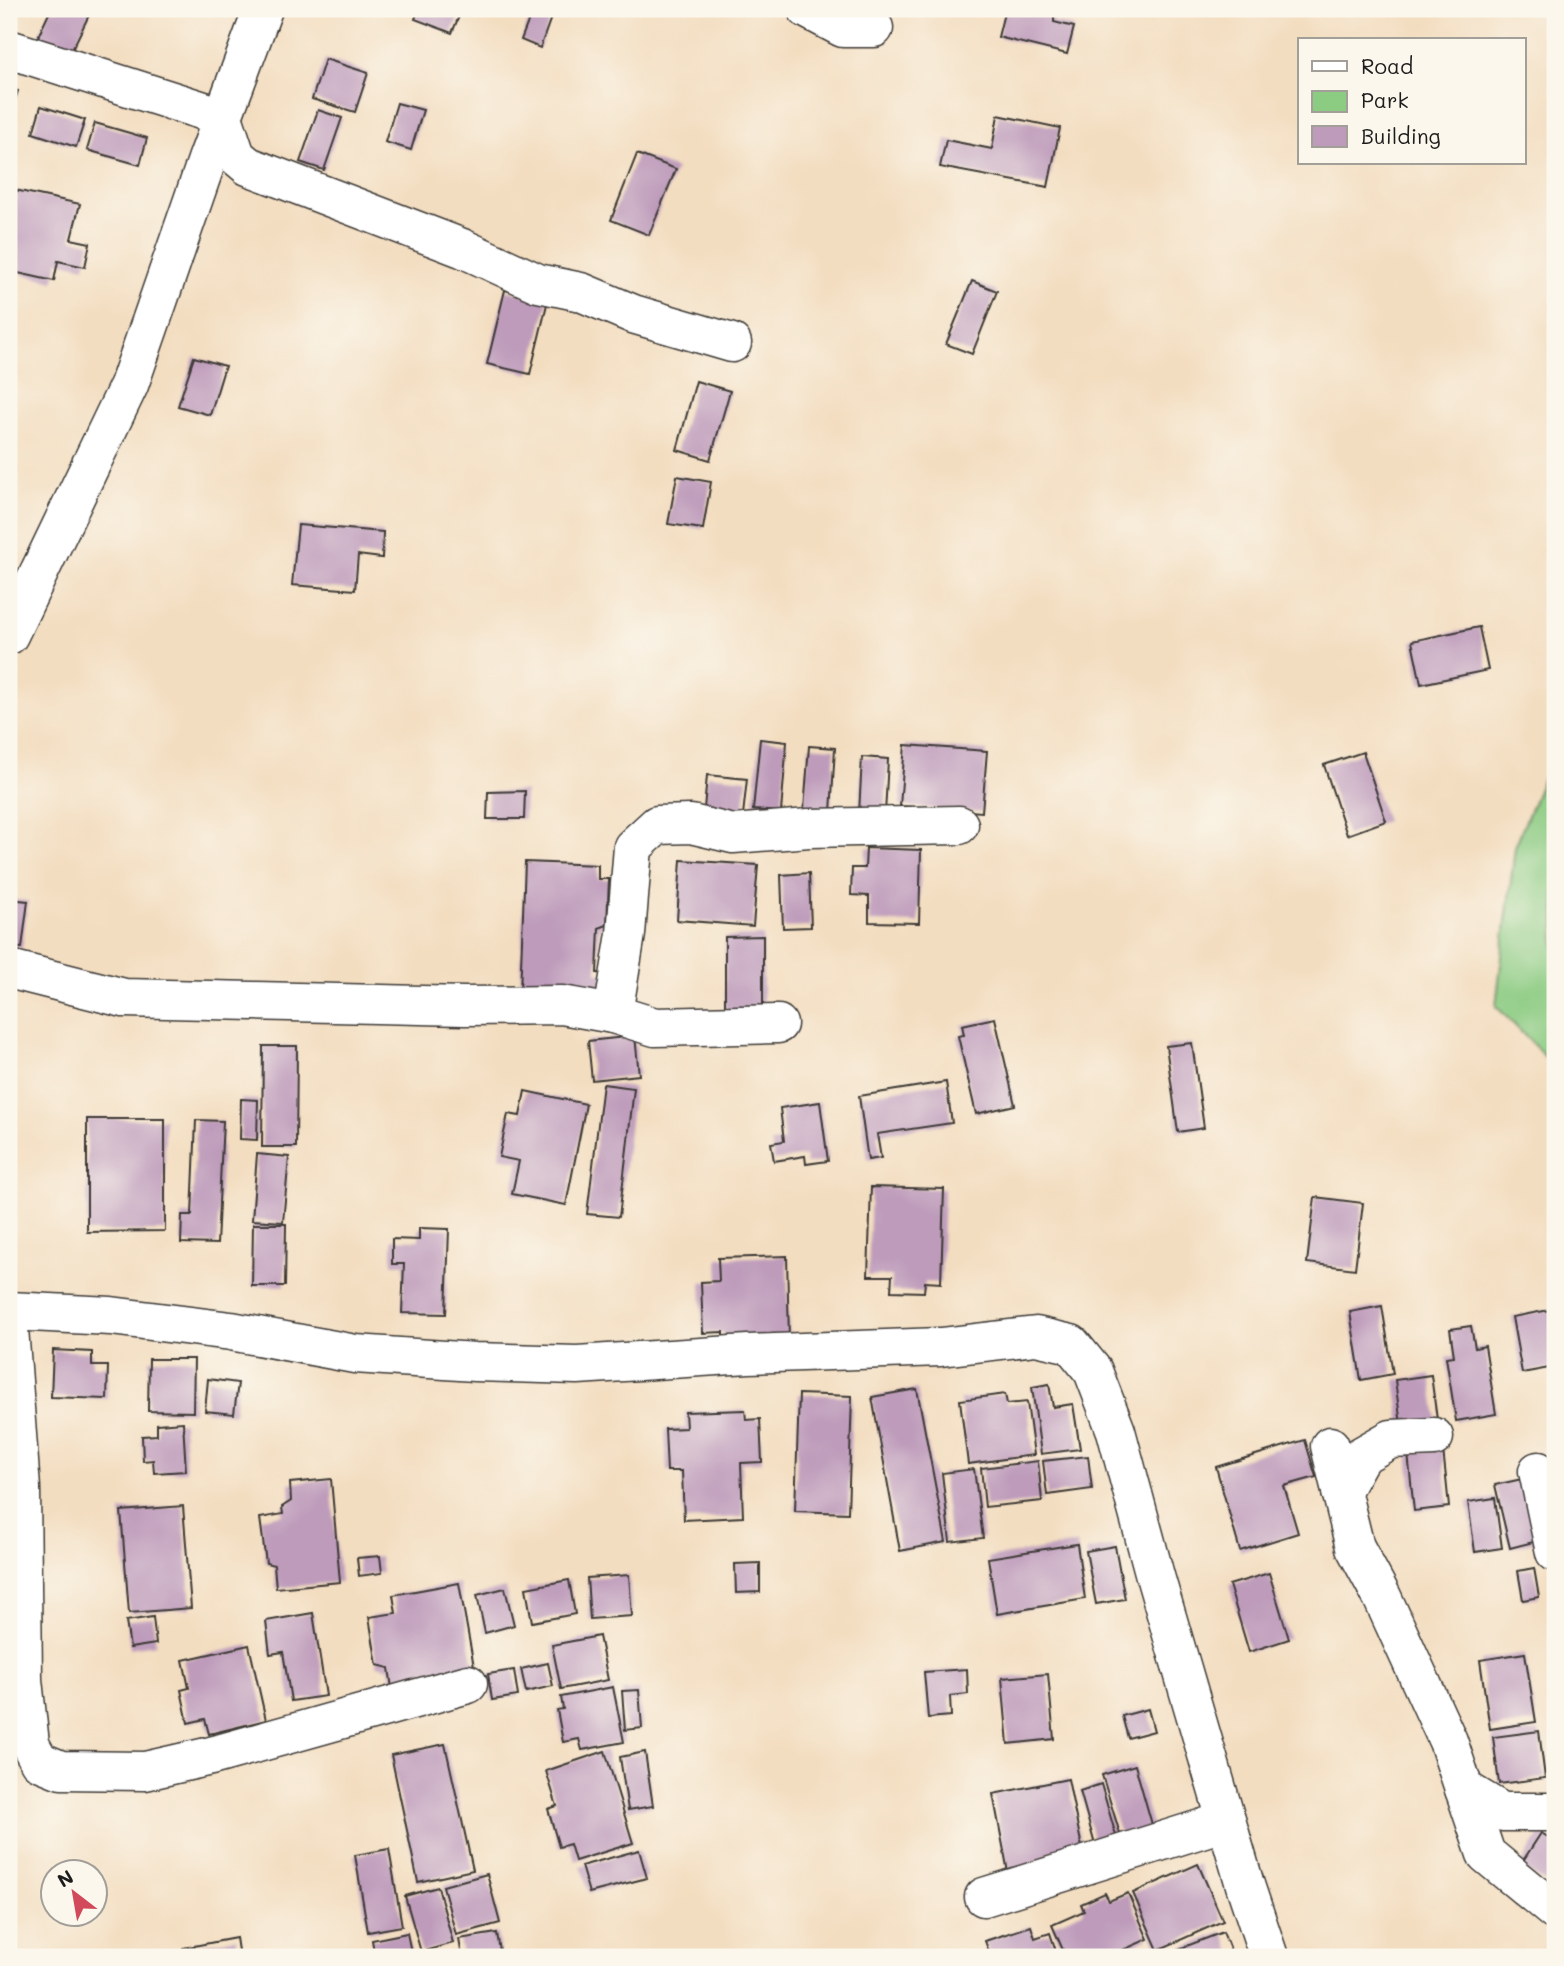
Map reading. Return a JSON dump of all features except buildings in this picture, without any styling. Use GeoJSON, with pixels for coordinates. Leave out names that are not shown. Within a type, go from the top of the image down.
{"type":"FeatureCollection","features":[{"type":"Feature","properties":{"kind":"street"},"geometry":{"type":"LineString","coordinates":[[9,635],[129,385],[263,9]]}},
{"type":"Feature","properties":{"kind":"street"},"geometry":{"type":"LineString","coordinates":[[807,9],[843,28],[874,28]]}},
{"type":"Feature","properties":{"kind":"street"},"geometry":{"type":"LineString","coordinates":[[9,49],[223,117]]}},
{"type":"Feature","properties":{"kind":"street"},"geometry":{"type":"LineString","coordinates":[[223,117],[236,156],[248,166],[462,248],[538,283],[581,292],[633,314],[732,343]]}},
{"type":"Feature","properties":{"kind":"street"},"geometry":{"type":"LineString","coordinates":[[613,1014],[626,933],[633,847],[657,825],[691,824],[733,834],[809,828],[959,825]]}},
{"type":"Feature","properties":{"kind":"street"},"geometry":{"type":"LineString","coordinates":[[9,969],[124,998],[562,1005],[613,1014],[655,1027],[778,1024]]}},
{"type":"Feature","properties":{"kind":"street"},"geometry":{"type":"LineString","coordinates":[[9,1311],[111,1316],[231,1331],[355,1354],[577,1365],[748,1353],[941,1347],[1036,1336],[1071,1344],[1093,1371],[1116,1431],[1226,1821],[1269,1957]]}},
{"type":"Feature","properties":{"kind":"street"},"geometry":{"type":"LineString","coordinates":[[9,1328],[21,1488],[23,1680],[30,1744],[39,1762],[61,1770],[145,1771],[211,1756],[468,1684]]}},
{"type":"Feature","properties":{"kind":"street"},"geometry":{"type":"LineString","coordinates":[[1341,1492],[1361,1456],[1391,1439],[1434,1437]]}},
{"type":"Feature","properties":{"kind":"street"},"geometry":{"type":"LineString","coordinates":[[1330,1446],[1355,1547],[1382,1597],[1443,1729],[1486,1854],[1555,1911]]}},
{"type":"Feature","properties":{"kind":"street"},"geometry":{"type":"LineString","coordinates":[[1538,1471],[1555,1552]]}},
{"type":"Feature","properties":{"kind":"street"},"geometry":{"type":"LineString","coordinates":[[1464,1789],[1502,1812],[1555,1812]]}},
{"type":"Feature","properties":{"kind":"street"},"geometry":{"type":"LineString","coordinates":[[984,1897],[1226,1821]]}},
{"type":"Feature","properties":{"kind":"green space"},"geometry":{"type":"Polygon","coordinates":[[[1555,749],[1555,1067],[1496,1006],[1515,847],[1555,749]]]}}]}
